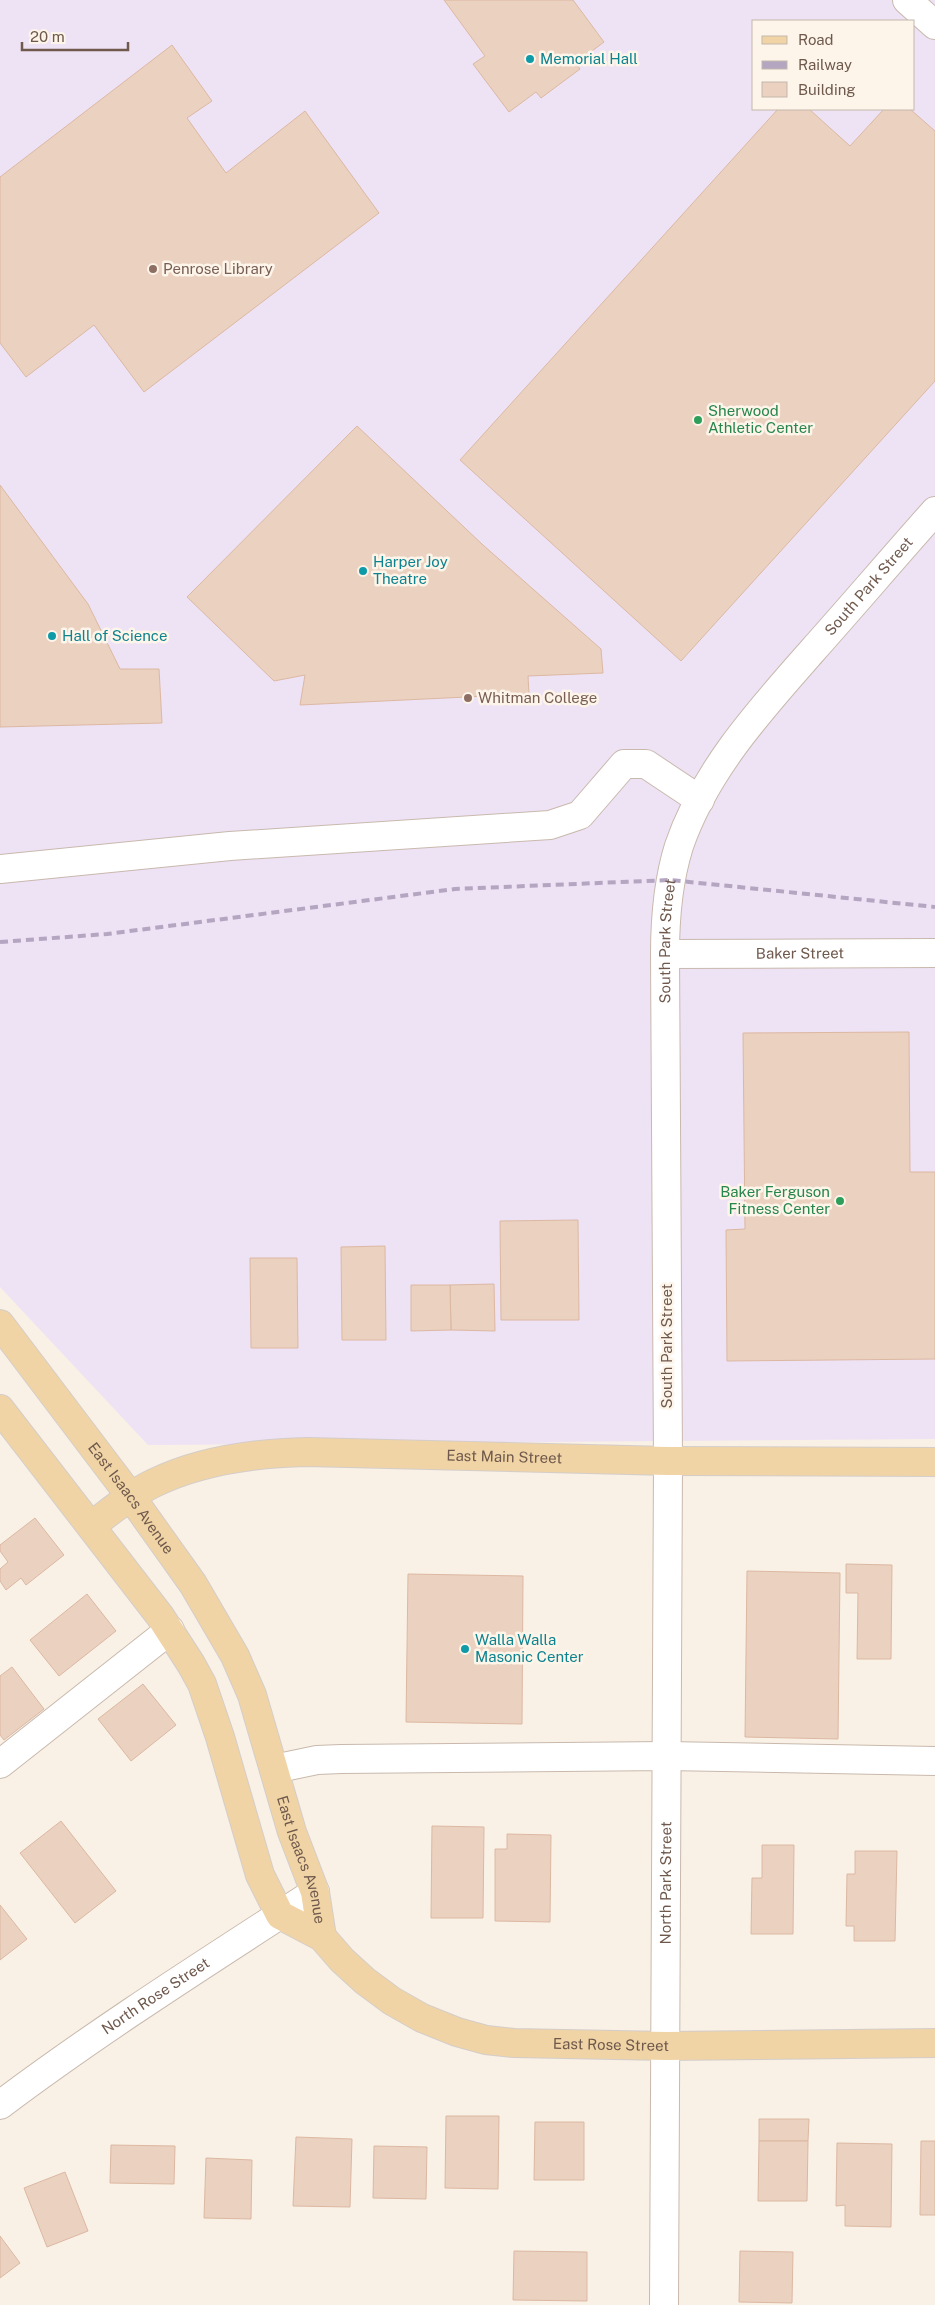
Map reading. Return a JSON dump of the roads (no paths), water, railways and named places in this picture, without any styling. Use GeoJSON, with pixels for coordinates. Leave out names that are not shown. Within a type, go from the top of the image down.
{"type":"FeatureCollection","features":[{"type":"Feature","properties":{"kind":"main road","name":"East Isaacs Avenue"},"geometry":{"type":"LineString","coordinates":[[0,1324],[131,1497],[193,1584],[236,1656],[252,1695],[295,1841],[315,1892],[322,1937]]}},
{"type":"Feature","properties":{"kind":"main road"},"geometry":{"type":"LineString","coordinates":[[4,1421],[91,1526],[170,1630],[191,1664],[209,1705],[260,1875],[280,1915]]}},
{"type":"Feature","properties":{"kind":"main road","name":"East Main Street"},"geometry":{"type":"LineString","coordinates":[[91,1526],[131,1497],[161,1480],[206,1465],[275,1453],[307,1452],[668,1461],[935,1462]]}},
{"type":"Feature","properties":{"kind":"main road","name":"East Isaacs Avenue"},"geometry":{"type":"LineString","coordinates":[[280,1915],[322,1937]]}},
{"type":"Feature","properties":{"kind":"main road","name":"East Rose Street"},"geometry":{"type":"LineString","coordinates":[[322,1937],[342,1960],[365,1981],[392,2001],[422,2018],[457,2032],[486,2040],[514,2043],[666,2046],[935,2043]]}},
{"type":"Feature","properties":{"kind":"street"},"geometry":{"type":"LineString","coordinates":[[907,0],[935,25]]}},
{"type":"Feature","properties":{"kind":"street","name":"South Park Street"},"geometry":{"type":"LineString","coordinates":[[668,1461],[665,954],[666,916],[670,880],[680,845],[700,800],[747,725],[935,511]]}},
{"type":"Feature","properties":{"kind":"street"},"geometry":{"type":"LineString","coordinates":[[0,869],[230,846],[550,825],[580,815],[624,764],[646,764],[700,800]]}},
{"type":"Feature","properties":{"kind":"street","name":"Baker Street"},"geometry":{"type":"LineString","coordinates":[[665,954],[935,953]]}},
{"type":"Feature","properties":{"kind":"street","name":"North Park Street"},"geometry":{"type":"LineString","coordinates":[[664,2305],[668,1461]]}},
{"type":"Feature","properties":{"kind":"street"},"geometry":{"type":"LineString","coordinates":[[0,1764],[170,1630]]}},
{"type":"Feature","properties":{"kind":"street"},"geometry":{"type":"LineString","coordinates":[[274,1769],[317,1760],[341,1759],[667,1756],[935,1761]]}},
{"type":"Feature","properties":{"kind":"street","name":"North Rose Street"},"geometry":{"type":"LineString","coordinates":[[0,2105],[131,2013],[315,1892]]}},
{"type":"Feature","properties":{"kind":"railway"},"geometry":{"type":"LineString","coordinates":[[0,942],[107,934],[455,889],[670,880],[935,907]]}},
{"type":"Feature","properties":{"kind":"place","name":"Memorial Hall"},"geometry":{"type":"Point","coordinates":[530,59]}},
{"type":"Feature","properties":{"kind":"place","name":"Penrose Library"},"geometry":{"type":"Point","coordinates":[153,269]}},
{"type":"Feature","properties":{"kind":"place","name":"Sherwood Athletic Center"},"geometry":{"type":"Point","coordinates":[698,420]}},
{"type":"Feature","properties":{"kind":"place","name":"Harper Joy Theatre"},"geometry":{"type":"Point","coordinates":[363,571]}},
{"type":"Feature","properties":{"kind":"place","name":"Hall of Science"},"geometry":{"type":"Point","coordinates":[52,636]}},
{"type":"Feature","properties":{"kind":"place","name":"Whitman College"},"geometry":{"type":"Point","coordinates":[468,698]}},
{"type":"Feature","properties":{"kind":"place","name":"Baker Ferguson Fitness Center"},"geometry":{"type":"Point","coordinates":[840,1201]}},
{"type":"Feature","properties":{"kind":"place","name":"Walla Walla Masonic Center"},"geometry":{"type":"Point","coordinates":[465,1649]}}]}
